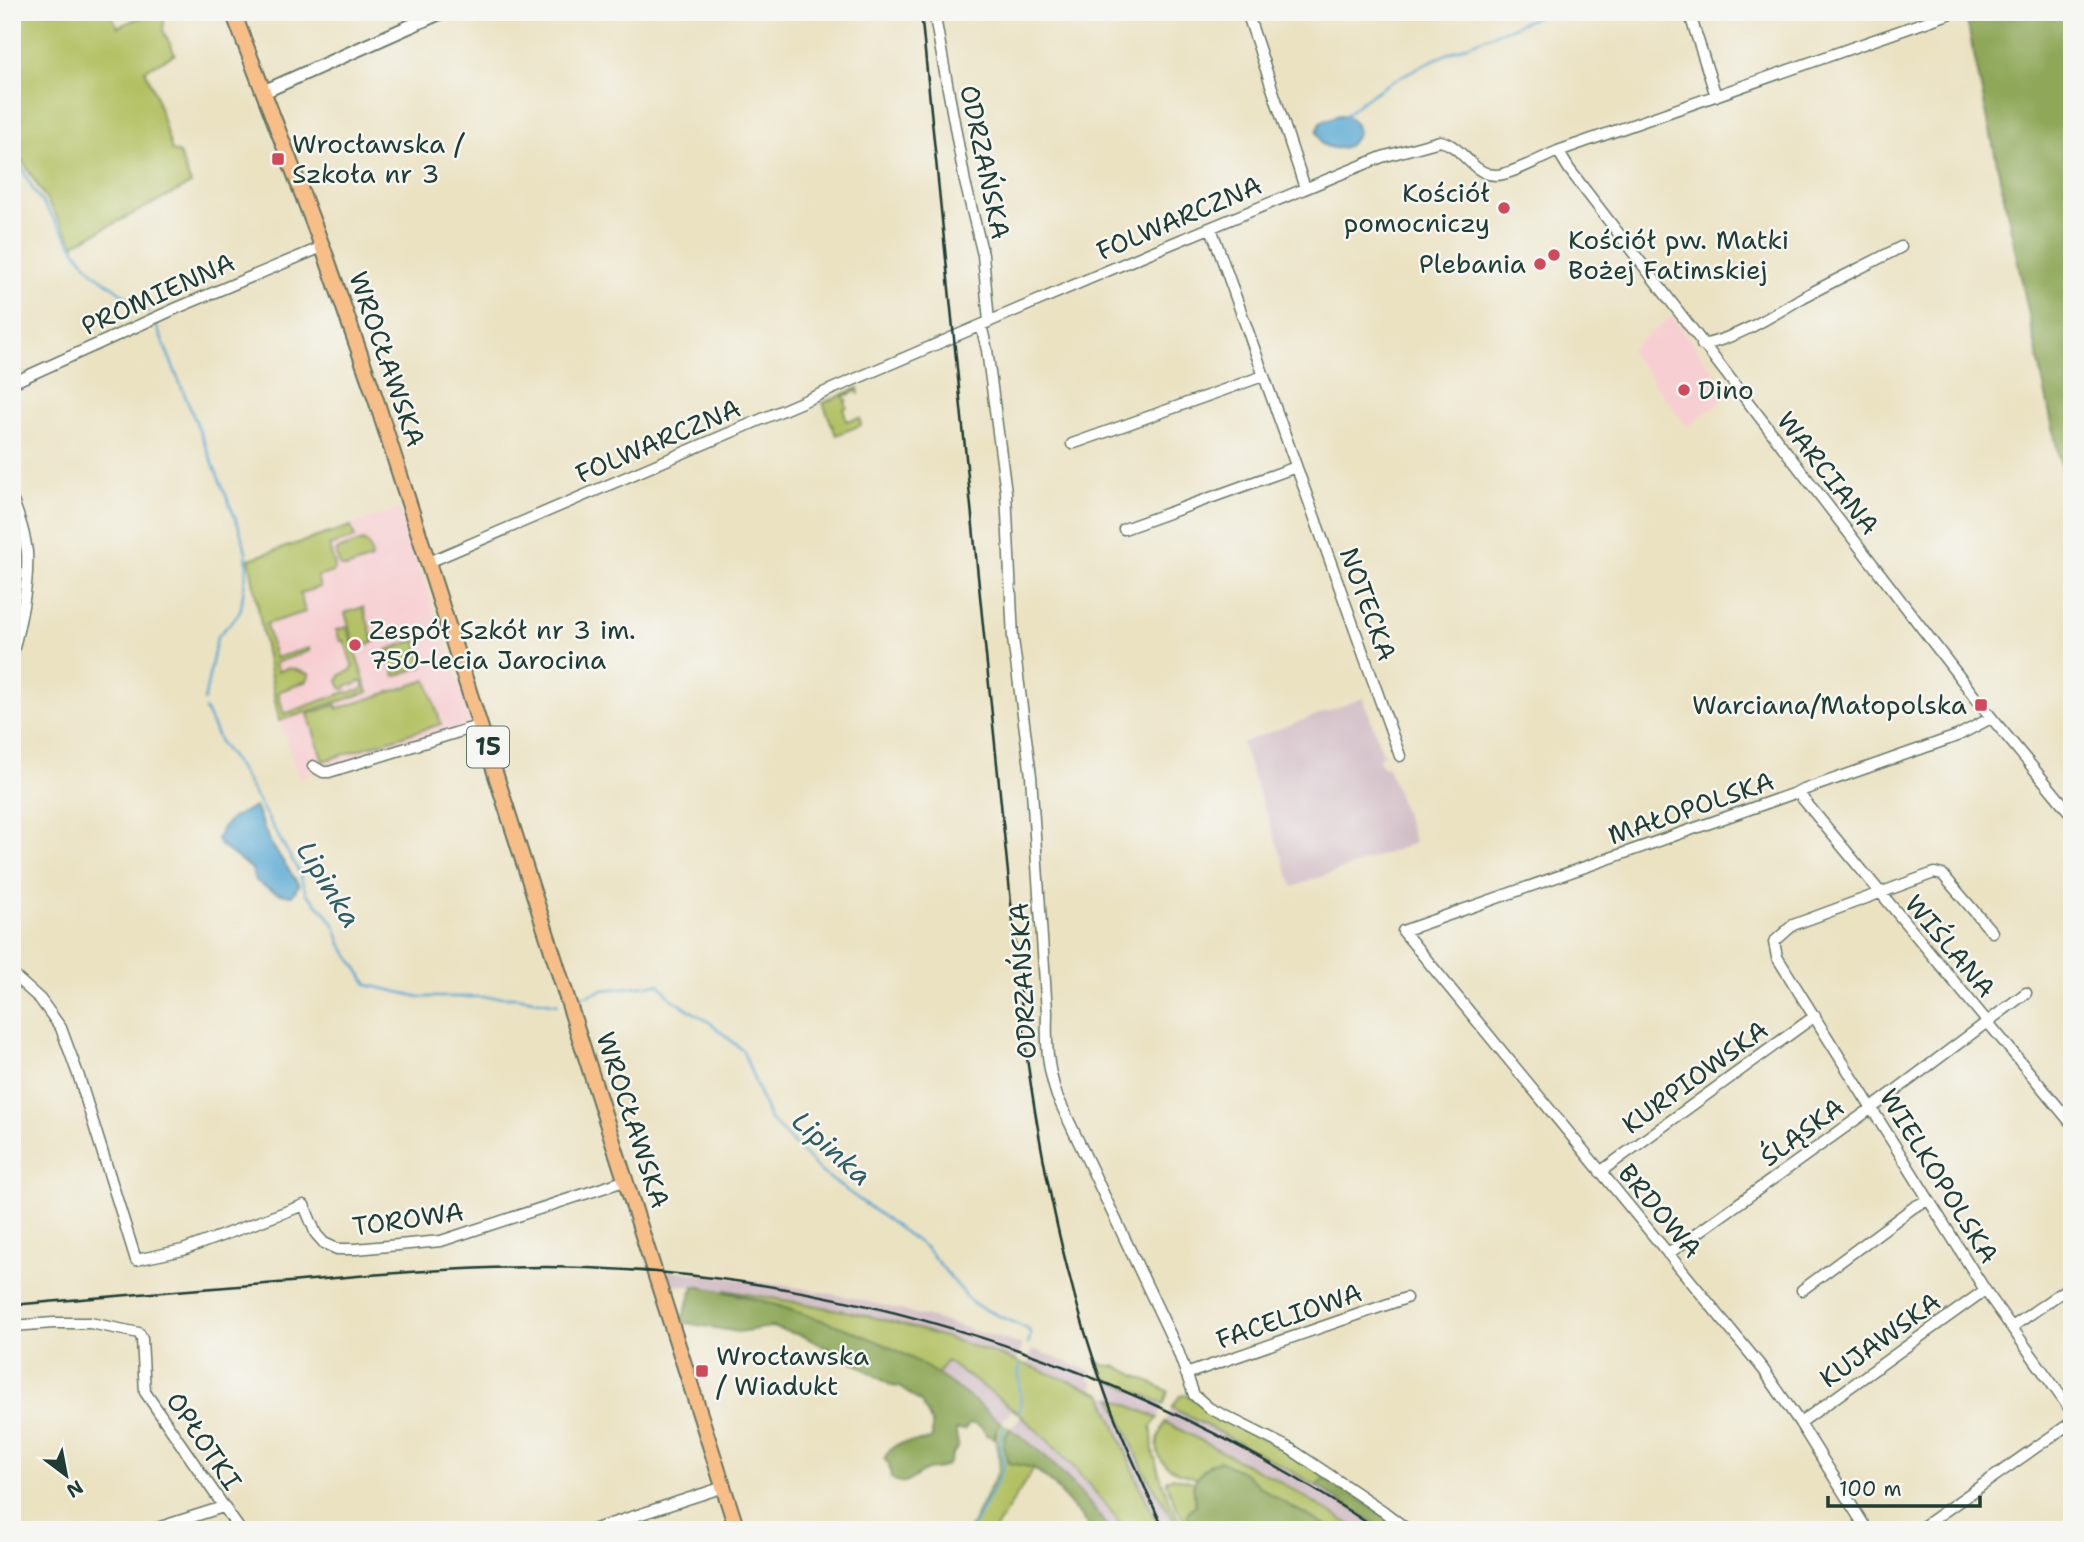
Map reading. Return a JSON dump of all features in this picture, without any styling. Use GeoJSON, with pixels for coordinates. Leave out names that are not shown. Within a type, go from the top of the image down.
{"type":"FeatureCollection","features":[{"type":"Feature","properties":{"kind":"main road","name":"WROCŁAWSKA"},"geometry":{"type":"LineString","coordinates":[[233,12],[356,339],[737,1530]]}},
{"type":"Feature","properties":{"kind":"street"},"geometry":{"type":"LineString","coordinates":[[264,92],[442,12]]}},
{"type":"Feature","properties":{"kind":"street","name":"ODRZAŃSKA"},"geometry":{"type":"LineString","coordinates":[[934,12],[965,182],[984,255],[986,350],[1006,492],[1013,639],[1031,776],[1048,1012],[1046,1050],[1049,1072],[1057,1096],[1178,1351],[1194,1395],[1209,1408],[1289,1448],[1408,1530]]}},
{"type":"Feature","properties":{"kind":"street"},"geometry":{"type":"LineString","coordinates":[[1247,12],[1305,188]]}},
{"type":"Feature","properties":{"kind":"street"},"geometry":{"type":"LineString","coordinates":[[1689,12],[1716,96]]}},
{"type":"Feature","properties":{"kind":"street","name":"FOLWARCZNA"},"geometry":{"type":"LineString","coordinates":[[429,562],[1382,157],[1433,142],[1449,142],[1474,166],[1485,173],[1495,175],[1954,12]]}},
{"type":"Feature","properties":{"kind":"street","name":"WARCIANA"},"geometry":{"type":"LineString","coordinates":[[1558,151],[1702,345],[1991,718],[2072,816]]}},
{"type":"Feature","properties":{"kind":"street","name":"NOTECKA"},"geometry":{"type":"LineString","coordinates":[[1211,228],[1400,756]]}},
{"type":"Feature","properties":{"kind":"street","name":"PROMIENNA"},"geometry":{"type":"LineString","coordinates":[[12,383],[177,308],[322,247]]}},
{"type":"Feature","properties":{"kind":"street"},"geometry":{"type":"LineString","coordinates":[[1702,345],[1717,342],[1781,311],[1900,247]]}},
{"type":"Feature","properties":{"kind":"street"},"geometry":{"type":"LineString","coordinates":[[1072,444],[1264,376]]}},
{"type":"Feature","properties":{"kind":"street"},"geometry":{"type":"LineString","coordinates":[[1124,529],[1296,467]]}},
{"type":"Feature","properties":{"kind":"street"},"geometry":{"type":"LineString","coordinates":[[12,499],[21,523],[27,552],[26,588],[12,656]]}},
{"type":"Feature","properties":{"kind":"street","name":"MAŁOPOLSKA"},"geometry":{"type":"LineString","coordinates":[[1403,931],[1956,736],[1991,718]]}},
{"type":"Feature","properties":{"kind":"street"},"geometry":{"type":"LineString","coordinates":[[313,766],[323,772],[329,772],[481,725]]}},
{"type":"Feature","properties":{"kind":"street","name":"WIŚLANA"},"geometry":{"type":"LineString","coordinates":[[1798,793],[2072,1124]]}},
{"type":"Feature","properties":{"kind":"street"},"geometry":{"type":"LineString","coordinates":[[1879,893],[1934,873],[1943,876],[1992,932]]}},
{"type":"Feature","properties":{"kind":"street","name":"WIELKOPOLSKA"},"geometry":{"type":"LineString","coordinates":[[1879,893],[1793,925],[1774,942],[1777,957],[1985,1290],[2072,1412]]}},
{"type":"Feature","properties":{"kind":"street","name":"BRDOWA"},"geometry":{"type":"LineString","coordinates":[[1403,931],[1763,1369],[1867,1530]]}},
{"type":"Feature","properties":{"kind":"street","name":"TOROWA"},"geometry":{"type":"LineString","coordinates":[[12,974],[40,999],[61,1028],[136,1260],[183,1250],[304,1205],[316,1234],[324,1243],[337,1249],[441,1241],[627,1180]]}},
{"type":"Feature","properties":{"kind":"street","name":"ŚLĄSKA"},"geometry":{"type":"LineString","coordinates":[[1668,1254],[1872,1108],[2026,993]]}},
{"type":"Feature","properties":{"kind":"street","name":"KURPIOWSKA"},"geometry":{"type":"LineString","coordinates":[[1600,1172],[1815,1016]]}},
{"type":"Feature","properties":{"kind":"street"},"geometry":{"type":"LineString","coordinates":[[1802,1290],[1914,1207],[1928,1200]]}},
{"type":"Feature","properties":{"kind":"street"},"geometry":{"type":"LineString","coordinates":[[2012,1328],[2072,1284]]}},
{"type":"Feature","properties":{"kind":"street","name":"KUJAWSKA"},"geometry":{"type":"LineString","coordinates":[[1800,1423],[1985,1290]]}},
{"type":"Feature","properties":{"kind":"street","name":"FACELIOWA"},"geometry":{"type":"LineString","coordinates":[[1186,1374],[1406,1298]]}},
{"type":"Feature","properties":{"kind":"street","name":"OPŁOTKI"},"geometry":{"type":"LineString","coordinates":[[12,1326],[90,1323],[139,1332],[142,1339],[145,1392],[240,1530]]}},
{"type":"Feature","properties":{"kind":"street"},"geometry":{"type":"LineString","coordinates":[[1918,1530],[2072,1422]]}},
{"type":"Feature","properties":{"kind":"street"},"geometry":{"type":"LineString","coordinates":[[592,1530],[724,1487]]}},
{"type":"Feature","properties":{"kind":"street"},"geometry":{"type":"LineString","coordinates":[[151,1530],[223,1507]]}},
{"type":"Feature","properties":{"kind":"shaded area"},"geometry":{"type":"Polygon","coordinates":[[[1672,316],[1731,394],[1687,427],[1629,350],[1672,316]]]}},
{"type":"Feature","properties":{"kind":"shaded area","name":"Zespół Szkół nr 3 im. 750-lecia Jarocina"},"geometry":{"type":"Polygon","coordinates":[[[399,509],[473,723],[299,778],[277,715],[249,559],[399,509]]]}},
{"type":"Feature","properties":{"kind":"shaded area"},"geometry":{"type":"Polygon","coordinates":[[[1363,698],[1383,753],[1380,762],[1382,766],[1388,767],[1415,843],[1293,887],[1241,743],[1363,698]]]}},
{"type":"Feature","properties":{"kind":"shaded area"},"geometry":{"type":"Polygon","coordinates":[[[663,1269],[853,1298],[1023,1345],[1017,1361],[895,1323],[793,1301],[667,1284],[663,1269]]]}},
{"type":"Feature","properties":{"kind":"shaded area"},"geometry":{"type":"Polygon","coordinates":[[[1033,1349],[1092,1372],[1089,1379],[1094,1382],[1092,1387],[1095,1391],[1027,1365],[1033,1349]]]}},
{"type":"Feature","properties":{"kind":"shaded area"},"geometry":{"type":"Polygon","coordinates":[[[946,1361],[1012,1409],[1001,1423],[973,1399],[937,1375],[946,1361]]]}},
{"type":"Feature","properties":{"kind":"shaded area"},"geometry":{"type":"Polygon","coordinates":[[[1112,1383],[1164,1404],[1158,1418],[1113,1399],[1144,1471],[1180,1530],[1173,1530],[1159,1510],[1167,1530],[1160,1530],[1102,1394],[1112,1398],[1112,1383]]]}},
{"type":"Feature","properties":{"kind":"shaded area"},"geometry":{"type":"Polygon","coordinates":[[[1172,1408],[1317,1486],[1385,1530],[1359,1530],[1277,1480],[1165,1422],[1172,1408]]]}},
{"type":"Feature","properties":{"kind":"shaded area"},"geometry":{"type":"Polygon","coordinates":[[[1021,1416],[1073,1466],[1125,1530],[1110,1530],[1065,1476],[1010,1429],[1021,1416]]]}},
{"type":"Feature","properties":{"kind":"green space"},"geometry":{"type":"Polygon","coordinates":[[[12,12],[110,12],[118,27],[152,12],[165,12],[163,30],[175,54],[145,70],[155,93],[172,151],[179,153],[191,184],[76,243],[75,246],[12,144],[12,12]]]}},
{"type":"Feature","properties":{"kind":"green space"},"geometry":{"type":"Polygon","coordinates":[[[1965,12],[2072,12],[2072,499],[2063,476],[1965,12]]]}},
{"type":"Feature","properties":{"kind":"green space"},"geometry":{"type":"Polygon","coordinates":[[[858,388],[859,395],[857,390],[842,396],[847,400],[847,407],[844,409],[846,421],[860,418],[861,425],[836,435],[823,403],[858,388]]]}},
{"type":"Feature","properties":{"kind":"green space"},"geometry":{"type":"Polygon","coordinates":[[[351,526],[355,538],[329,546],[335,567],[333,572],[317,577],[320,587],[300,593],[305,612],[266,624],[275,658],[309,648],[310,651],[275,663],[278,671],[290,668],[309,674],[307,681],[278,692],[284,714],[364,688],[360,681],[347,685],[345,689],[341,688],[338,681],[340,675],[353,667],[344,640],[340,641],[336,630],[347,627],[368,692],[279,721],[249,559],[351,526]]]}},
{"type":"Feature","properties":{"kind":"green space"},"geometry":{"type":"Polygon","coordinates":[[[363,541],[370,549],[371,559],[346,568],[340,566],[337,550],[363,541]]]}},
{"type":"Feature","properties":{"kind":"green space"},"geometry":{"type":"Polygon","coordinates":[[[363,607],[374,642],[356,648],[345,613],[363,607]]]}},
{"type":"Feature","properties":{"kind":"green space"},"geometry":{"type":"Polygon","coordinates":[[[416,640],[424,666],[395,676],[387,650],[416,640]]]}},
{"type":"Feature","properties":{"kind":"green space"},"geometry":{"type":"Polygon","coordinates":[[[427,680],[441,724],[323,761],[308,714],[336,705],[337,709],[427,680]]]}},
{"type":"Feature","properties":{"kind":"green space"},"geometry":{"type":"Polygon","coordinates":[[[694,1286],[780,1307],[892,1348],[940,1376],[1001,1423],[995,1432],[995,1438],[986,1435],[977,1425],[969,1424],[964,1430],[956,1430],[958,1448],[947,1465],[922,1472],[907,1482],[891,1478],[889,1464],[884,1459],[894,1446],[932,1438],[932,1424],[922,1403],[899,1387],[892,1386],[847,1358],[803,1336],[771,1327],[738,1332],[686,1323],[682,1320],[694,1286]]]}},
{"type":"Feature","properties":{"kind":"green space"},"geometry":{"type":"Polygon","coordinates":[[[724,1290],[896,1323],[948,1338],[1102,1394],[1160,1530],[1125,1530],[1076,1470],[1048,1441],[1002,1401],[946,1361],[937,1375],[919,1363],[780,1306],[724,1290]]]}},
{"type":"Feature","properties":{"kind":"green space"},"geometry":{"type":"Polygon","coordinates":[[[1097,1360],[1103,1365],[1118,1367],[1168,1391],[1164,1404],[1109,1382],[1103,1377],[1097,1360]]]}},
{"type":"Feature","properties":{"kind":"green space"},"geometry":{"type":"Polygon","coordinates":[[[1186,1395],[1329,1477],[1317,1486],[1172,1408],[1180,1396],[1186,1395]]]}},
{"type":"Feature","properties":{"kind":"green space"},"geometry":{"type":"Polygon","coordinates":[[[1112,1398],[1158,1418],[1151,1427],[1153,1452],[1166,1494],[1185,1530],[1180,1530],[1144,1471],[1112,1398]]]}},
{"type":"Feature","properties":{"kind":"green space"},"geometry":{"type":"Polygon","coordinates":[[[1165,1422],[1277,1480],[1359,1530],[1340,1530],[1321,1523],[1260,1487],[1246,1474],[1211,1463],[1196,1478],[1173,1470],[1162,1461],[1157,1446],[1165,1422]]]}},
{"type":"Feature","properties":{"kind":"green space"},"geometry":{"type":"Polygon","coordinates":[[[1001,1423],[1010,1429],[1004,1437],[1034,1468],[995,1530],[969,1530],[999,1470],[996,1436],[1001,1423]]]}},
{"type":"Feature","properties":{"kind":"green space"},"geometry":{"type":"Polygon","coordinates":[[[1010,1429],[1038,1450],[1064,1475],[1110,1530],[1092,1530],[1053,1484],[1034,1468],[1008,1463],[1004,1442],[1010,1429]]]}},
{"type":"Feature","properties":{"kind":"green space"},"geometry":{"type":"Polygon","coordinates":[[[1220,1461],[1246,1474],[1260,1487],[1288,1505],[1340,1530],[1197,1530],[1198,1526],[1193,1521],[1188,1521],[1187,1515],[1196,1505],[1195,1481],[1210,1465],[1220,1461]]]}},
{"type":"Feature","properties":{"kind":"green space"},"geometry":{"type":"Polygon","coordinates":[[[1173,1477],[1194,1482],[1196,1506],[1189,1510],[1198,1526],[1197,1530],[1190,1530],[1176,1506],[1167,1484],[1167,1480],[1173,1477]]]}},
{"type":"Feature","properties":{"kind":"green space"},"geometry":{"type":"Polygon","coordinates":[[[1329,1477],[1404,1530],[1385,1530],[1317,1486],[1329,1477]]]}},
{"type":"Feature","properties":{"kind":"water"},"geometry":{"type":"Polygon","coordinates":[[[1339,115],[1350,118],[1358,133],[1352,143],[1343,148],[1322,144],[1317,131],[1321,122],[1339,115]]]}},
{"type":"Feature","properties":{"kind":"water"},"geometry":{"type":"Polygon","coordinates":[[[255,807],[270,842],[299,885],[292,896],[277,893],[255,880],[252,869],[220,845],[217,839],[232,818],[255,807]]]}},
{"type":"Feature","properties":{"kind":"waterway"},"geometry":{"type":"LineString","coordinates":[[1346,115],[1367,98],[1415,69],[1548,12]]}},
{"type":"Feature","properties":{"kind":"waterway","name":"Lipinka"},"geometry":{"type":"LineString","coordinates":[[12,150],[33,189],[82,259],[94,273],[150,314]]}},
{"type":"Feature","properties":{"kind":"waterway","name":"Lipinka"},"geometry":{"type":"LineString","coordinates":[[156,325],[239,527],[246,551],[247,565],[241,608],[238,615],[217,637],[204,701]]}},
{"type":"Feature","properties":{"kind":"waterway","name":"Lipinka"},"geometry":{"type":"LineString","coordinates":[[205,709],[221,744],[239,768],[299,872],[306,893],[327,914],[335,926],[341,944],[368,985],[420,997],[516,997],[558,1004]]}},
{"type":"Feature","properties":{"kind":"waterway","name":"Lipinka"},"geometry":{"type":"LineString","coordinates":[[579,998],[603,990],[659,984],[672,999],[712,1024],[743,1051],[769,1118],[821,1172],[926,1248],[973,1304],[1028,1329],[1031,1334],[1028,1344]]}},
{"type":"Feature","properties":{"kind":"waterway","name":"Lipinka"},"geometry":{"type":"LineString","coordinates":[[1019,1412],[1020,1366]]}},
{"type":"Feature","properties":{"kind":"waterway","name":"Lipinka"},"geometry":{"type":"LineString","coordinates":[[971,1530],[1004,1468],[999,1441],[1004,1428]]}},
{"type":"Feature","properties":{"kind":"railway"},"geometry":{"type":"LineString","coordinates":[[921,12],[1032,1095],[1057,1226],[1092,1356],[1127,1447],[1164,1530]]}},
{"type":"Feature","properties":{"kind":"railway"},"geometry":{"type":"LineString","coordinates":[[12,1305],[386,1274],[514,1267],[656,1272],[766,1286],[874,1308],[981,1337],[1085,1375],[1186,1420],[1284,1471],[1378,1530]]}},
{"type":"Feature","properties":{"kind":"place","name":"Wrocławska / Szkoła nr 3"},"geometry":{"type":"Point","coordinates":[278,159]}},
{"type":"Feature","properties":{"kind":"place","name":"Kościół pomocniczy"},"geometry":{"type":"Point","coordinates":[1504,208]}},
{"type":"Feature","properties":{"kind":"place","name":"Kościół pw. Matki Bożej Fatimskiej"},"geometry":{"type":"Point","coordinates":[1554,255]}},
{"type":"Feature","properties":{"kind":"place","name":"Plebania"},"geometry":{"type":"Point","coordinates":[1540,264]}},
{"type":"Feature","properties":{"kind":"place","name":"Dino"},"geometry":{"type":"Point","coordinates":[1684,390]}},
{"type":"Feature","properties":{"kind":"place","name":"Zespół Szkół nr 3 im. 750-lecia Jarocina"},"geometry":{"type":"Point","coordinates":[355,645]}},
{"type":"Feature","properties":{"kind":"place","name":"Warciana/Małopolska"},"geometry":{"type":"Point","coordinates":[1981,705]}},
{"type":"Feature","properties":{"kind":"place","name":"Wrocławska / Wiadukt"},"geometry":{"type":"Point","coordinates":[702,1371]}}]}
